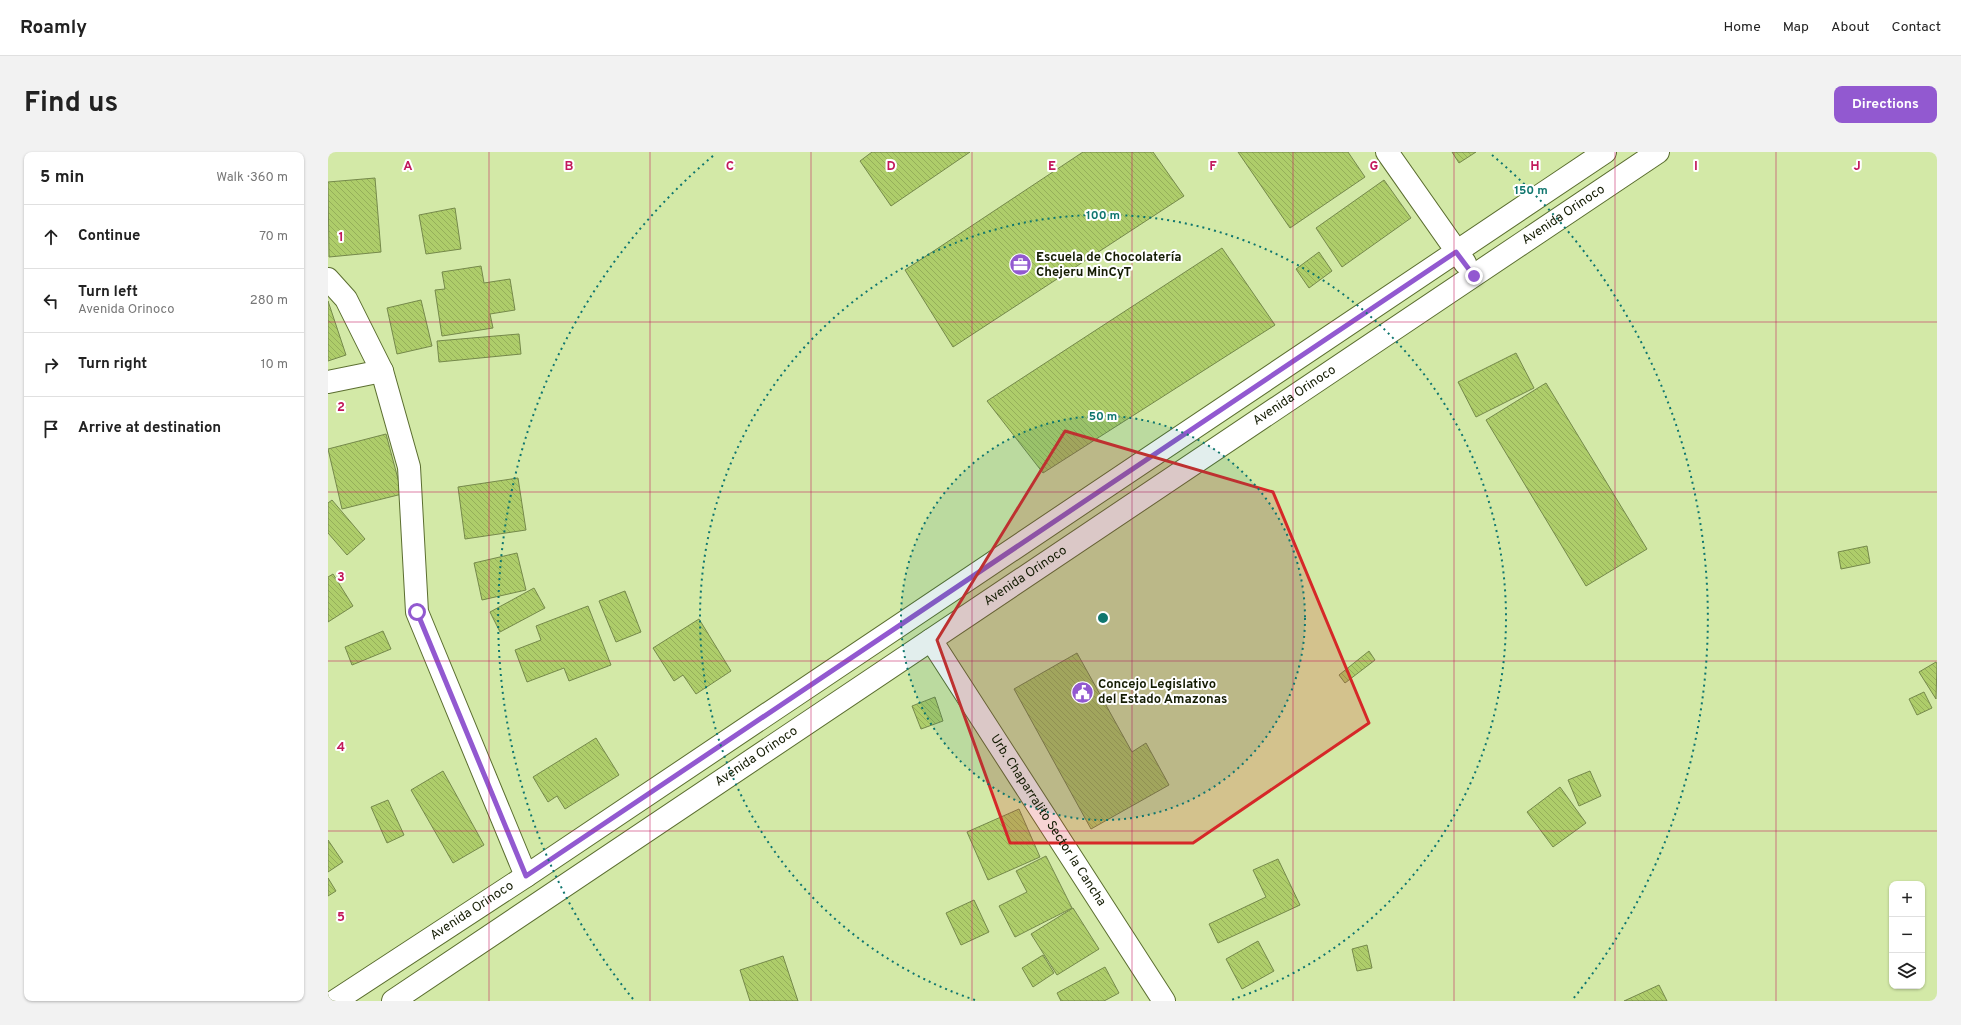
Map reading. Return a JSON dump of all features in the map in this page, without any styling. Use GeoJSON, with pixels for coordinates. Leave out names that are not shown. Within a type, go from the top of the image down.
{"type":"FeatureCollection","features":[{"type":"Feature","properties":{"kind":"street"},"geometry":{"type":"LineString","coordinates":[[1387,152],[1474,276]]}},
{"type":"Feature","properties":{"kind":"street","name":"Avenida Orinoco"},"geometry":{"type":"LineString","coordinates":[[335,1001],[526,876],[1605,152]]}},
{"type":"Feature","properties":{"kind":"street","name":"Avenida Orinoco"},"geometry":{"type":"LineString","coordinates":[[393,1001],[1658,152]]}},
{"type":"Feature","properties":{"kind":"street"},"geometry":{"type":"LineString","coordinates":[[328,278],[346,299],[382,371],[409,467],[417,612],[526,876]]}},
{"type":"Feature","properties":{"kind":"street"},"geometry":{"type":"LineString","coordinates":[[328,382],[382,371]]}},
{"type":"Feature","properties":{"kind":"street","name":"Urb. Chaparralito Sector la Cancha"},"geometry":{"type":"LineString","coordinates":[[931,640],[1164,1001]]}},
{"type":"Feature","properties":{"kind":"highlighted area"},"geometry":{"type":"Polygon","coordinates":[[[1065,431],[1273,492],[1369,723],[1193,843],[1010,843],[937,640],[1065,431]]]}},
{"type":"Feature","properties":{"kind":"building"},"geometry":{"type":"Polygon","coordinates":[[[872,152],[970,152],[891,206],[860,161],[872,152]]]}},
{"type":"Feature","properties":{"kind":"building"},"geometry":{"type":"Polygon","coordinates":[[[1083,152],[1153,152],[1184,196],[953,347],[905,270],[1083,152]]]}},
{"type":"Feature","properties":{"kind":"building"},"geometry":{"type":"Polygon","coordinates":[[[1238,152],[1348,152],[1365,177],[1290,228],[1238,152]]]}},
{"type":"Feature","properties":{"kind":"building"},"geometry":{"type":"Polygon","coordinates":[[[1452,152],[1476,152],[1459,163],[1452,152]]]}},
{"type":"Feature","properties":{"kind":"building"},"geometry":{"type":"Polygon","coordinates":[[[375,178],[381,252],[329,257],[328,182],[375,178]]]}},
{"type":"Feature","properties":{"kind":"building"},"geometry":{"type":"Polygon","coordinates":[[[1384,180],[1411,218],[1342,267],[1316,228],[1384,180]]]}},
{"type":"Feature","properties":{"kind":"building"},"geometry":{"type":"Polygon","coordinates":[[[455,208],[461,249],[426,254],[419,215],[455,208]]]}},
{"type":"Feature","properties":{"kind":"building"},"geometry":{"type":"Polygon","coordinates":[[[1222,248],[1275,325],[1043,473],[987,401],[1222,248]]]}},
{"type":"Feature","properties":{"kind":"building"},"geometry":{"type":"Polygon","coordinates":[[[1319,252],[1332,271],[1309,288],[1296,269],[1319,252]]]}},
{"type":"Feature","properties":{"kind":"building"},"geometry":{"type":"Polygon","coordinates":[[[481,266],[484,283],[510,279],[515,310],[490,314],[493,328],[442,336],[435,290],[445,289],[442,272],[481,266]]]}},
{"type":"Feature","properties":{"kind":"building"},"geometry":{"type":"Polygon","coordinates":[[[421,300],[432,346],[397,354],[387,308],[421,300]]]}},
{"type":"Feature","properties":{"kind":"building"},"geometry":{"type":"Polygon","coordinates":[[[328,301],[346,355],[328,361],[328,301]]]}},
{"type":"Feature","properties":{"kind":"building"},"geometry":{"type":"Polygon","coordinates":[[[519,334],[521,354],[439,362],[437,341],[519,334]]]}},
{"type":"Feature","properties":{"kind":"building"},"geometry":{"type":"Polygon","coordinates":[[[1516,353],[1534,388],[1476,417],[1458,382],[1516,353]]]}},
{"type":"Feature","properties":{"kind":"building"},"geometry":{"type":"Polygon","coordinates":[[[1546,383],[1647,549],[1586,586],[1486,420],[1546,383]]]}},
{"type":"Feature","properties":{"kind":"building"},"geometry":{"type":"Polygon","coordinates":[[[386,434],[402,494],[342,509],[328,449],[386,434]]]}},
{"type":"Feature","properties":{"kind":"building"},"geometry":{"type":"Polygon","coordinates":[[[518,478],[526,530],[465,539],[458,487],[518,478]]]}},
{"type":"Feature","properties":{"kind":"building"},"geometry":{"type":"Polygon","coordinates":[[[332,500],[365,539],[347,555],[328,533],[328,503],[332,500]]]}},
{"type":"Feature","properties":{"kind":"building"},"geometry":{"type":"Polygon","coordinates":[[[1867,546],[1870,563],[1841,569],[1838,552],[1867,546]]]}},
{"type":"Feature","properties":{"kind":"building"},"geometry":{"type":"Polygon","coordinates":[[[517,553],[526,590],[482,600],[474,563],[517,553]]]}},
{"type":"Feature","properties":{"kind":"building"},"geometry":{"type":"Polygon","coordinates":[[[333,574],[353,606],[328,622],[328,577],[333,574]]]}},
{"type":"Feature","properties":{"kind":"building"},"geometry":{"type":"Polygon","coordinates":[[[534,588],[545,608],[500,632],[490,612],[534,588]]]}},
{"type":"Feature","properties":{"kind":"building"},"geometry":{"type":"Polygon","coordinates":[[[625,591],[641,632],[616,642],[599,601],[625,591]]]}},
{"type":"Feature","properties":{"kind":"building"},"geometry":{"type":"Polygon","coordinates":[[[588,606],[611,665],[569,681],[564,668],[527,682],[515,650],[541,640],[536,626],[588,606]]]}},
{"type":"Feature","properties":{"kind":"building"},"geometry":{"type":"Polygon","coordinates":[[[699,619],[731,671],[696,694],[683,675],[674,681],[653,648],[699,619]]]}},
{"type":"Feature","properties":{"kind":"building"},"geometry":{"type":"Polygon","coordinates":[[[383,631],[391,649],[352,665],[345,647],[383,631]]]}},
{"type":"Feature","properties":{"kind":"building"},"geometry":{"type":"Polygon","coordinates":[[[1369,651],[1375,660],[1345,683],[1339,675],[1369,651]]]}},
{"type":"Feature","properties":{"kind":"building"},"geometry":{"type":"Polygon","coordinates":[[[1077,653],[1132,752],[1146,743],[1169,785],[1091,829],[1014,689],[1077,653]]]}},
{"type":"Feature","properties":{"kind":"building"},"geometry":{"type":"Polygon","coordinates":[[[1936,662],[1937,664],[1936,699],[1919,672],[1936,662]]]}},
{"type":"Feature","properties":{"kind":"building"},"geometry":{"type":"Polygon","coordinates":[[[1924,692],[1932,708],[1917,715],[1909,699],[1924,692]]]}},
{"type":"Feature","properties":{"kind":"building"},"geometry":{"type":"Polygon","coordinates":[[[935,697],[943,721],[921,729],[912,706],[935,697]]]}},
{"type":"Feature","properties":{"kind":"building"},"geometry":{"type":"Polygon","coordinates":[[[596,738],[619,775],[565,809],[557,796],[548,802],[533,777],[596,738]]]}},
{"type":"Feature","properties":{"kind":"building"},"geometry":{"type":"Polygon","coordinates":[[[443,771],[484,845],[453,863],[411,790],[443,771]]]}},
{"type":"Feature","properties":{"kind":"building"},"geometry":{"type":"Polygon","coordinates":[[[1590,771],[1601,796],[1579,806],[1568,780],[1590,771]]]}},
{"type":"Feature","properties":{"kind":"building"},"geometry":{"type":"Polygon","coordinates":[[[1560,787],[1586,823],[1553,847],[1527,812],[1560,787]]]}},
{"type":"Feature","properties":{"kind":"building"},"geometry":{"type":"Polygon","coordinates":[[[388,800],[404,835],[387,843],[371,807],[388,800]]]}},
{"type":"Feature","properties":{"kind":"building"},"geometry":{"type":"Polygon","coordinates":[[[1019,809],[1040,857],[988,880],[967,832],[1019,809]]]}},
{"type":"Feature","properties":{"kind":"building"},"geometry":{"type":"Polygon","coordinates":[[[328,840],[343,862],[328,872],[328,840]]]}},
{"type":"Feature","properties":{"kind":"building"},"geometry":{"type":"Polygon","coordinates":[[[1046,856],[1072,908],[1015,937],[999,906],[1027,892],[1016,871],[1046,856]]]}},
{"type":"Feature","properties":{"kind":"building"},"geometry":{"type":"Polygon","coordinates":[[[1278,859],[1300,905],[1218,943],[1209,924],[1266,897],[1253,870],[1278,859]]]}},
{"type":"Feature","properties":{"kind":"building"},"geometry":{"type":"Polygon","coordinates":[[[328,878],[336,891],[328,896],[328,878]]]}},
{"type":"Feature","properties":{"kind":"building"},"geometry":{"type":"Polygon","coordinates":[[[974,900],[989,932],[961,945],[946,913],[974,900]]]}},
{"type":"Feature","properties":{"kind":"building"},"geometry":{"type":"Polygon","coordinates":[[[1073,908],[1099,949],[1057,975],[1031,934],[1073,908]]]}},
{"type":"Feature","properties":{"kind":"building"},"geometry":{"type":"Polygon","coordinates":[[[1258,941],[1274,971],[1242,989],[1226,959],[1258,941]]]}},
{"type":"Feature","properties":{"kind":"building"},"geometry":{"type":"Polygon","coordinates":[[[1367,945],[1372,968],[1357,971],[1352,949],[1367,945]]]}},
{"type":"Feature","properties":{"kind":"building"},"geometry":{"type":"Polygon","coordinates":[[[1043,955],[1054,973],[1033,987],[1022,968],[1043,955]]]}},
{"type":"Feature","properties":{"kind":"building"},"geometry":{"type":"Polygon","coordinates":[[[783,956],[798,1001],[750,1001],[740,970],[783,956]]]}},
{"type":"Feature","properties":{"kind":"building"},"geometry":{"type":"Polygon","coordinates":[[[1105,967],[1119,993],[1104,1001],[1061,1001],[1057,993],[1105,967]]]}},
{"type":"Feature","properties":{"kind":"building"},"geometry":{"type":"Polygon","coordinates":[[[1659,985],[1667,1001],[1624,1001],[1659,985]]]}},
{"type":"Feature","properties":{"kind":"place","name":"Escuela de Chocolatería Chejeru MinCyT"},"geometry":{"type":"Point","coordinates":[1021,265]}},
{"type":"Feature","properties":{"kind":"place","name":"Concejo Legislativo del Estado Amazonas"},"geometry":{"type":"Point","coordinates":[1082,692]}},
{"type":"Feature","properties":{"kind":"route"},"geometry":{"type":"LineString","coordinates":[[417,612],[526,876],[1456,252],[1474,276]]}}]}
